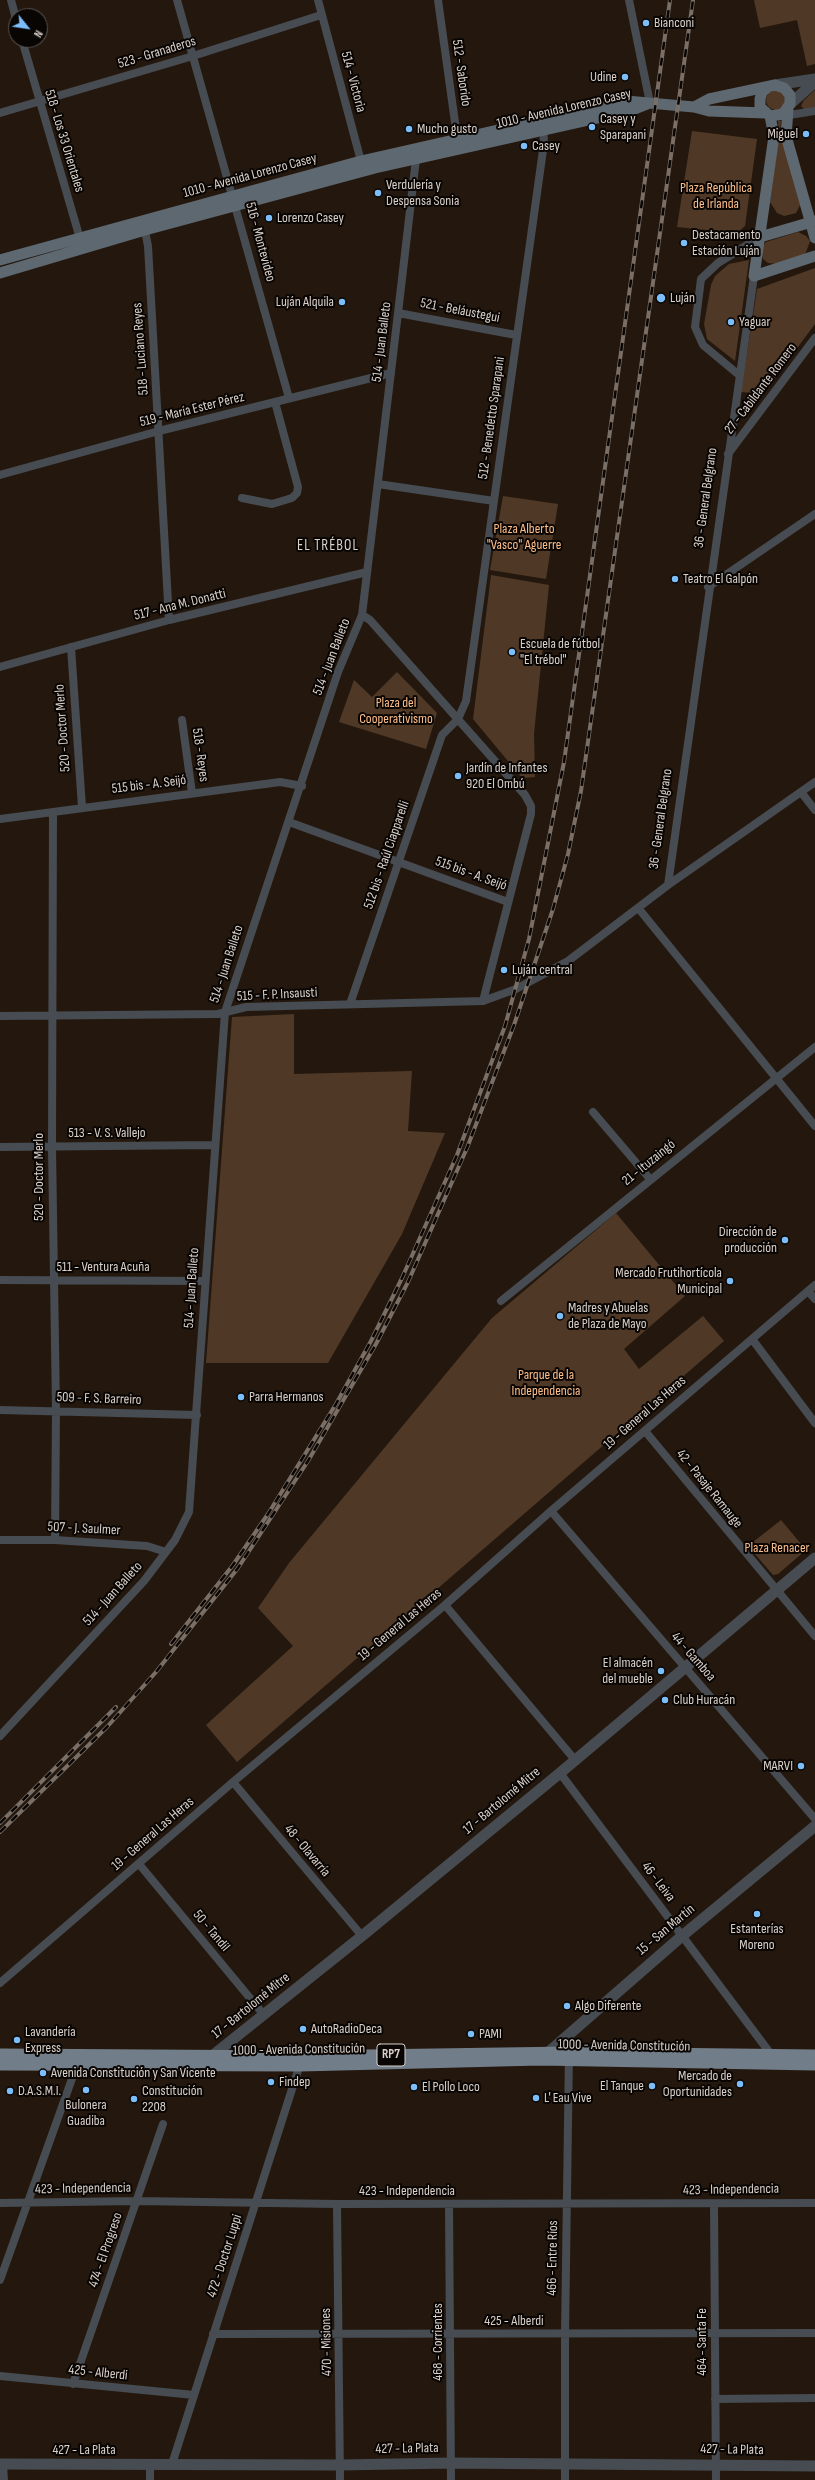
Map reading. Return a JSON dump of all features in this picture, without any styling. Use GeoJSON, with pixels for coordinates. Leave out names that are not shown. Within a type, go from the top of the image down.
{"type":"FeatureCollection","features":[{"type":"Feature","properties":{"kind":"main road"},"geometry":{"type":"LineString","coordinates":[[694,107],[709,99],[771,86],[784,88],[790,95],[779,112],[812,222],[815,238]]}},
{"type":"Feature","properties":{"kind":"main road"},"geometry":{"type":"LineString","coordinates":[[771,86],[762,92],[760,107],[779,112]]}},
{"type":"Feature","properties":{"kind":"main road","name":"1010 - Avenida Lorenzo Casey"},"geometry":{"type":"LineString","coordinates":[[0,260],[80,237],[143,225],[362,166],[543,124],[630,111],[650,103]]}},
{"type":"Feature","properties":{"kind":"main road"},"geometry":{"type":"LineString","coordinates":[[650,103],[694,107],[709,111],[779,112]]}},
{"type":"Feature","properties":{"kind":"main road","name":"36 - General Belgrano"},"geometry":{"type":"LineString","coordinates":[[754,276],[774,136],[779,112]]}},
{"type":"Feature","properties":{"kind":"main road"},"geometry":{"type":"LineString","coordinates":[[760,237],[812,222]]}},
{"type":"Feature","properties":{"kind":"main road","name":"1010 - Avenida Lorenzo Casey"},"geometry":{"type":"LineString","coordinates":[[0,273],[82,248],[143,225]]}},
{"type":"Feature","properties":{"kind":"main road"},"geometry":{"type":"LineString","coordinates":[[754,276],[815,256]]}},
{"type":"Feature","properties":{"kind":"main road","name":"1000 - Avenida Constitución"},"geometry":{"type":"LineString","coordinates":[[301,2061],[548,2052],[569,2056],[815,2065]]}},
{"type":"Feature","properties":{"kind":"main road","name":"1000 - Avenida Constitución"},"geometry":{"type":"LineString","coordinates":[[0,2054],[78,2060],[212,2061],[540,2060],[569,2056],[815,2055]]}},
{"type":"Feature","properties":{"kind":"main road","name":"1000 - Avenida Constitución"},"geometry":{"type":"LineString","coordinates":[[0,2065],[78,2060]]}},
{"type":"Feature","properties":{"kind":"street","name":"516 - Montevideo"},"geometry":{"type":"LineString","coordinates":[[177,0],[235,200],[289,398]]}},
{"type":"Feature","properties":{"kind":"street","name":"514 - Victoria"},"geometry":{"type":"LineString","coordinates":[[318,0],[362,166]]}},
{"type":"Feature","properties":{"kind":"street","name":"512 - Saborido"},"geometry":{"type":"LineString","coordinates":[[438,0],[458,144]]}},
{"type":"Feature","properties":{"kind":"street"},"geometry":{"type":"LineString","coordinates":[[629,0],[650,103]]}},
{"type":"Feature","properties":{"kind":"street","name":"523 - Granaderos"},"geometry":{"type":"LineString","coordinates":[[0,113],[39,103],[194,56],[321,15]]}},
{"type":"Feature","properties":{"kind":"street","name":"518 - Los 33 Orientales"},"geometry":{"type":"LineString","coordinates":[[24,48],[82,248]]}},
{"type":"Feature","properties":{"kind":"street"},"geometry":{"type":"LineString","coordinates":[[771,86],[815,79]]}},
{"type":"Feature","properties":{"kind":"street"},"geometry":{"type":"LineString","coordinates":[[779,112],[815,82]]}},
{"type":"Feature","properties":{"kind":"street"},"geometry":{"type":"LineString","coordinates":[[779,112],[815,111]]}},
{"type":"Feature","properties":{"kind":"street","name":"512 - Benedetto Sparapani"},"geometry":{"type":"LineString","coordinates":[[458,719],[466,701],[544,142],[543,124]]}},
{"type":"Feature","properties":{"kind":"street","name":"514 - Juan Balleto"},"geometry":{"type":"LineString","coordinates":[[0,1736],[123,1604],[166,1552],[182,1530],[189,1512],[197,1415],[214,1146],[225,1012],[302,786],[338,672],[362,615],[398,313],[414,155]]}},
{"type":"Feature","properties":{"kind":"street","name":"518 - Luciano Reyes"},"geometry":{"type":"LineString","coordinates":[[143,225],[159,431],[169,620]]}},
{"type":"Feature","properties":{"kind":"street"},"geometry":{"type":"LineString","coordinates":[[739,375],[703,344],[695,327],[701,279],[718,263],[760,237]]}},
{"type":"Feature","properties":{"kind":"street","name":"36 - General Belgrano"},"geometry":{"type":"LineString","coordinates":[[668,885],[708,587],[754,276]]}},
{"type":"Feature","properties":{"kind":"street","name":"521 - Beláustegui"},"geometry":{"type":"LineString","coordinates":[[398,313],[516,335]]}},
{"type":"Feature","properties":{"kind":"street","name":"27 - Cabildante Romero"},"geometry":{"type":"LineString","coordinates":[[727,455],[815,338]]}},
{"type":"Feature","properties":{"kind":"street","name":"519 - María Ester Pérez"},"geometry":{"type":"LineString","coordinates":[[0,475],[159,431],[391,373]]}},
{"type":"Feature","properties":{"kind":"street"},"geometry":{"type":"LineString","coordinates":[[242,498],[272,504],[292,498],[297,493],[298,487],[275,402]]}},
{"type":"Feature","properties":{"kind":"street"},"geometry":{"type":"LineString","coordinates":[[378,484],[494,501]]}},
{"type":"Feature","properties":{"kind":"street"},"geometry":{"type":"LineString","coordinates":[[708,587],[815,514]]}},
{"type":"Feature","properties":{"kind":"street","name":"517 - Ana M. Donatti"},"geometry":{"type":"LineString","coordinates":[[0,667],[169,620],[367,572]]}},
{"type":"Feature","properties":{"kind":"street"},"geometry":{"type":"LineString","coordinates":[[362,615],[370,620],[529,800],[532,814],[508,902],[484,1001]]}},
{"type":"Feature","properties":{"kind":"street","name":"520 - Doctor Merlo"},"geometry":{"type":"LineString","coordinates":[[71,647],[82,807]]}},
{"type":"Feature","properties":{"kind":"street","name":"512 bis - Raúl Ciapparelli"},"geometry":{"type":"LineString","coordinates":[[350,1004],[442,735],[458,719]]}},
{"type":"Feature","properties":{"kind":"street","name":"518 - Reyes"},"geometry":{"type":"LineString","coordinates":[[182,720],[192,793]]}},
{"type":"Feature","properties":{"kind":"street","name":"515 bis - A. Seijó"},"geometry":{"type":"LineString","coordinates":[[0,819],[280,782],[302,786]]}},
{"type":"Feature","properties":{"kind":"street","name":"515 - F. P. Insausti"},"geometry":{"type":"LineString","coordinates":[[0,1016],[218,1014],[246,1006],[484,1001],[516,989],[552,971],[639,909],[668,885],[815,782]]}},
{"type":"Feature","properties":{"kind":"street"},"geometry":{"type":"LineString","coordinates":[[801,792],[815,810]]}},
{"type":"Feature","properties":{"kind":"street","name":"520 - Doctor Merlo"},"geometry":{"type":"LineString","coordinates":[[53,813],[52,1147],[56,1410],[55,1540]]}},
{"type":"Feature","properties":{"kind":"street","name":"515 bis - A. Seijó"},"geometry":{"type":"LineString","coordinates":[[289,822],[508,902]]}},
{"type":"Feature","properties":{"kind":"street"},"geometry":{"type":"LineString","coordinates":[[639,909],[815,1126]]}},
{"type":"Feature","properties":{"kind":"street","name":"21 - Ituzaingó"},"geometry":{"type":"LineString","coordinates":[[500,1301],[775,1077],[815,1047]]}},
{"type":"Feature","properties":{"kind":"street"},"geometry":{"type":"LineString","coordinates":[[593,1112],[650,1179]]}},
{"type":"Feature","properties":{"kind":"street","name":"513 - V. S. Vallejo"},"geometry":{"type":"LineString","coordinates":[[0,1147],[214,1146]]}},
{"type":"Feature","properties":{"kind":"street","name":"511 - Ventura Acuña"},"geometry":{"type":"LineString","coordinates":[[0,1280],[205,1281]]}},
{"type":"Feature","properties":{"kind":"street","name":"19 - General Las Heras"},"geometry":{"type":"LineString","coordinates":[[0,1983],[232,1782],[445,1605],[551,1510],[815,1285]]}},
{"type":"Feature","properties":{"kind":"street"},"geometry":{"type":"LineString","coordinates":[[808,1291],[815,1299]]}},
{"type":"Feature","properties":{"kind":"street"},"geometry":{"type":"LineString","coordinates":[[752,1339],[815,1423]]}},
{"type":"Feature","properties":{"kind":"street","name":"509 - F. S. Barreiro"},"geometry":{"type":"LineString","coordinates":[[0,1410],[56,1410],[197,1415]]}},
{"type":"Feature","properties":{"kind":"street","name":"42 - Pasaje Ramauge"},"geometry":{"type":"LineString","coordinates":[[645,1431],[776,1591],[815,1636]]}},
{"type":"Feature","properties":{"kind":"street","name":"44 - Gamboa"},"geometry":{"type":"LineString","coordinates":[[551,1510],[815,1819]]}},
{"type":"Feature","properties":{"kind":"street","name":"507 - J. Saulmer"},"geometry":{"type":"LineString","coordinates":[[0,1540],[55,1540],[147,1546],[166,1552]]}},
{"type":"Feature","properties":{"kind":"street","name":"17 - Bartolomé Mitre"},"geometry":{"type":"LineString","coordinates":[[212,2061],[264,2015],[686,1669],[815,1558]]}},
{"type":"Feature","properties":{"kind":"street"},"geometry":{"type":"LineString","coordinates":[[445,1605],[575,1760]]}},
{"type":"Feature","properties":{"kind":"street","name":"46 - Leiva"},"geometry":{"type":"LineString","coordinates":[[560,1773],[779,2064]]}},
{"type":"Feature","properties":{"kind":"street","name":"48 - Olavarría"},"geometry":{"type":"LineString","coordinates":[[232,1782],[362,1936]]}},
{"type":"Feature","properties":{"kind":"street","name":"15 - San Martín"},"geometry":{"type":"LineString","coordinates":[[540,2060],[562,2039],[682,1936],[815,1826]]}},
{"type":"Feature","properties":{"kind":"street","name":"50 - Tandil"},"geometry":{"type":"LineString","coordinates":[[139,1864],[264,2015]]}},
{"type":"Feature","properties":{"kind":"street","name":"466 - Entre Ríos"},"geometry":{"type":"LineString","coordinates":[[562,2039],[569,2056],[565,2334],[565,2480]]}},
{"type":"Feature","properties":{"kind":"street"},"geometry":{"type":"LineString","coordinates":[[0,2280],[78,2060]]}},
{"type":"Feature","properties":{"kind":"street","name":"472 - Doctor Luppi"},"geometry":{"type":"LineString","coordinates":[[172,2464],[301,2061]]}},
{"type":"Feature","properties":{"kind":"street","name":"474 - El Progreso"},"geometry":{"type":"LineString","coordinates":[[73,2384],[163,2124]]}},
{"type":"Feature","properties":{"kind":"street","name":"423 - Independencia"},"geometry":{"type":"LineString","coordinates":[[0,2203],[137,2201],[337,2204],[815,2203]]}},
{"type":"Feature","properties":{"kind":"street","name":"470 - Misiones"},"geometry":{"type":"LineString","coordinates":[[337,2204],[340,2334],[340,2480]]}},
{"type":"Feature","properties":{"kind":"street","name":"468 - Corrientes"},"geometry":{"type":"LineString","coordinates":[[449,2204],[452,2480]]}},
{"type":"Feature","properties":{"kind":"street","name":"464 - Santa Fe"},"geometry":{"type":"LineString","coordinates":[[714,2204],[716,2480]]}},
{"type":"Feature","properties":{"kind":"street","name":"425 - Alberdi"},"geometry":{"type":"LineString","coordinates":[[213,2334],[815,2333]]}},
{"type":"Feature","properties":{"kind":"street","name":"425 - Alberdi"},"geometry":{"type":"LineString","coordinates":[[0,2376],[194,2395]]}},
{"type":"Feature","properties":{"kind":"street"},"geometry":{"type":"LineString","coordinates":[[715,2399],[815,2398]]}},
{"type":"Feature","properties":{"kind":"street","name":"427 - La Plata"},"geometry":{"type":"LineString","coordinates":[[2,2464],[340,2465],[451,2463],[815,2466]]}},
{"type":"Feature","properties":{"kind":"street"},"geometry":{"type":"LineString","coordinates":[[2,2464],[4,2480]]}},
{"type":"Feature","properties":{"kind":"street"},"geometry":{"type":"LineString","coordinates":[[150,2465],[150,2480]]}},
{"type":"Feature","properties":{"kind":"green space"},"geometry":{"type":"Polygon","coordinates":[[[754,0],[815,0],[815,64],[807,66],[797,20],[760,28],[754,0]]]}},
{"type":"Feature","properties":{"kind":"green space"},"geometry":{"type":"Polygon","coordinates":[[[776,90],[783,93],[786,100],[783,107],[776,110],[769,107],[766,100],[769,93],[776,90]]]}},
{"type":"Feature","properties":{"kind":"green space"},"geometry":{"type":"Polygon","coordinates":[[[815,90],[815,108],[805,110],[801,106],[804,100],[815,90]]]}},
{"type":"Feature","properties":{"kind":"green space"},"geometry":{"type":"Polygon","coordinates":[[[778,120],[781,121],[780,131],[800,205],[796,213],[784,216],[777,213],[770,202],[779,136],[778,120]]]}},
{"type":"Feature","properties":{"kind":"green space","name":"Plaza República de Irlanda"},"geometry":{"type":"Polygon","coordinates":[[[692,131],[757,139],[745,226],[737,233],[677,227],[692,131]]]}},
{"type":"Feature","properties":{"kind":"green space"},"geometry":{"type":"Polygon","coordinates":[[[798,232],[806,236],[810,241],[805,255],[778,264],[768,263],[763,259],[761,248],[766,242],[798,232]]]}},
{"type":"Feature","properties":{"kind":"green space"},"geometry":{"type":"Polygon","coordinates":[[[749,260],[735,361],[707,339],[704,324],[711,285],[715,276],[729,264],[749,260]]]}},
{"type":"Feature","properties":{"kind":"green space"},"geometry":{"type":"Polygon","coordinates":[[[815,268],[815,324],[763,394],[741,392],[757,289],[815,268]]]}},
{"type":"Feature","properties":{"kind":"green space","name":"Plaza Alberto \"Vasco\" Aguerre"},"geometry":{"type":"Polygon","coordinates":[[[503,496],[558,504],[546,579],[490,570],[503,496]]]}},
{"type":"Feature","properties":{"kind":"green space","name":"Escuela de fútbol \"El trébol\""},"geometry":{"type":"Polygon","coordinates":[[[491,575],[549,585],[534,734],[535,777],[522,778],[473,719],[491,575]]]}},
{"type":"Feature","properties":{"kind":"green space","name":"Plaza del Cooperativismo"},"geometry":{"type":"Polygon","coordinates":[[[397,672],[437,713],[426,749],[339,722],[354,680],[372,697],[397,672]]]}},
{"type":"Feature","properties":{"kind":"green space"},"geometry":{"type":"Polygon","coordinates":[[[294,1014],[294,1074],[412,1071],[408,1131],[445,1133],[402,1234],[328,1363],[206,1363],[232,1017],[294,1014]]]}},
{"type":"Feature","properties":{"kind":"green space","name":"Parque de la Independencia"},"geometry":{"type":"Polygon","coordinates":[[[616,1213],[685,1296],[624,1349],[639,1369],[703,1316],[724,1341],[237,1762],[206,1725],[293,1646],[258,1608],[289,1563],[492,1318],[616,1213]]]}},
{"type":"Feature","properties":{"kind":"green space","name":"Plaza Renacer"},"geometry":{"type":"Polygon","coordinates":[[[781,1520],[806,1550],[778,1574],[773,1575],[748,1546],[781,1520]]]}},
{"type":"Feature","properties":{"kind":"railway"},"geometry":{"type":"LineString","coordinates":[[171,1644],[233,1565],[268,1514],[336,1404],[371,1341],[402,1278],[457,1155],[505,1026],[529,939],[564,762],[670,0]]}},
{"type":"Feature","properties":{"kind":"railway"},"geometry":{"type":"LineString","coordinates":[[0,1832],[107,1727],[156,1672],[238,1568],[308,1461],[376,1344],[408,1282],[467,1148],[514,1025],[553,909],[568,854],[581,791],[693,0]]}},
{"type":"Feature","properties":{"kind":"railway"},"geometry":{"type":"LineString","coordinates":[[0,1823],[116,1707]]}},
{"type":"Feature","properties":{"kind":"place","name":"Bianconi"},"geometry":{"type":"Point","coordinates":[646,23]}},
{"type":"Feature","properties":{"kind":"place","name":"Udine"},"geometry":{"type":"Point","coordinates":[625,77]}},
{"type":"Feature","properties":{"kind":"place","name":"Casey y Sparapani"},"geometry":{"type":"Point","coordinates":[592,127]}},
{"type":"Feature","properties":{"kind":"place","name":"Mucho gusto"},"geometry":{"type":"Point","coordinates":[409,129]}},
{"type":"Feature","properties":{"kind":"place","name":"Miguel"},"geometry":{"type":"Point","coordinates":[806,134]}},
{"type":"Feature","properties":{"kind":"place","name":"Casey"},"geometry":{"type":"Point","coordinates":[524,146]}},
{"type":"Feature","properties":{"kind":"place","name":"Verdulería y Despensa Sonia"},"geometry":{"type":"Point","coordinates":[378,193]}},
{"type":"Feature","properties":{"kind":"place","name":"Lorenzo Casey"},"geometry":{"type":"Point","coordinates":[269,218]}},
{"type":"Feature","properties":{"kind":"place","name":"Destacamento Estación Luján"},"geometry":{"type":"Point","coordinates":[684,243]}},
{"type":"Feature","properties":{"kind":"place","name":"Luján"},"geometry":{"type":"Point","coordinates":[661,298]}},
{"type":"Feature","properties":{"kind":"place","name":"Luján Alquila"},"geometry":{"type":"Point","coordinates":[342,302]}},
{"type":"Feature","properties":{"kind":"place","name":"Yaguar"},"geometry":{"type":"Point","coordinates":[731,322]}},
{"type":"Feature","properties":{"kind":"place","name":"Teatro El Galpón"},"geometry":{"type":"Point","coordinates":[675,579]}},
{"type":"Feature","properties":{"kind":"place","name":"Escuela de fútbol \"El trébol\""},"geometry":{"type":"Point","coordinates":[512,652]}},
{"type":"Feature","properties":{"kind":"place","name":"Jardín de Infantes 920 El Ombú"},"geometry":{"type":"Point","coordinates":[458,776]}},
{"type":"Feature","properties":{"kind":"place","name":"Luján central"},"geometry":{"type":"Point","coordinates":[504,970]}},
{"type":"Feature","properties":{"kind":"place","name":"Dirección de producción"},"geometry":{"type":"Point","coordinates":[785,1240]}},
{"type":"Feature","properties":{"kind":"place","name":"Mercado Frutihortícola Municipal"},"geometry":{"type":"Point","coordinates":[730,1281]}},
{"type":"Feature","properties":{"kind":"place","name":"Madres y Abuelas de Plaza de Mayo"},"geometry":{"type":"Point","coordinates":[560,1316]}},
{"type":"Feature","properties":{"kind":"place","name":"Parra Hermanos"},"geometry":{"type":"Point","coordinates":[241,1397]}},
{"type":"Feature","properties":{"kind":"place","name":"El almacén del mueble"},"geometry":{"type":"Point","coordinates":[661,1671]}},
{"type":"Feature","properties":{"kind":"place","name":"Club Huracán"},"geometry":{"type":"Point","coordinates":[665,1700]}},
{"type":"Feature","properties":{"kind":"place","name":"MARVI"},"geometry":{"type":"Point","coordinates":[801,1766]}},
{"type":"Feature","properties":{"kind":"place","name":"Estanterías Moreno"},"geometry":{"type":"Point","coordinates":[757,1914]}},
{"type":"Feature","properties":{"kind":"place","name":"Algo Diferente"},"geometry":{"type":"Point","coordinates":[567,2006]}},
{"type":"Feature","properties":{"kind":"place","name":"AutoRadioDeca"},"geometry":{"type":"Point","coordinates":[303,2029]}},
{"type":"Feature","properties":{"kind":"place","name":"PAMI"},"geometry":{"type":"Point","coordinates":[471,2034]}},
{"type":"Feature","properties":{"kind":"place","name":"Lavandería Express"},"geometry":{"type":"Point","coordinates":[17,2040]}},
{"type":"Feature","properties":{"kind":"place","name":"Avenida Constitución y San Vicente"},"geometry":{"type":"Point","coordinates":[43,2073]}},
{"type":"Feature","properties":{"kind":"place","name":"Findep"},"geometry":{"type":"Point","coordinates":[271,2082]}},
{"type":"Feature","properties":{"kind":"place","name":"Mercado de Oportunidades"},"geometry":{"type":"Point","coordinates":[740,2084]}},
{"type":"Feature","properties":{"kind":"place","name":"El Tanque"},"geometry":{"type":"Point","coordinates":[652,2086]}},
{"type":"Feature","properties":{"kind":"place","name":"El Pollo Loco"},"geometry":{"type":"Point","coordinates":[414,2087]}},
{"type":"Feature","properties":{"kind":"place","name":"Bulonera Guadiba"},"geometry":{"type":"Point","coordinates":[86,2090]}},
{"type":"Feature","properties":{"kind":"place","name":"D.A.S.M.I."},"geometry":{"type":"Point","coordinates":[10,2091]}},
{"type":"Feature","properties":{"kind":"place","name":"L' Eau Vive"},"geometry":{"type":"Point","coordinates":[536,2098]}},
{"type":"Feature","properties":{"kind":"place","name":"Constitución 2208"},"geometry":{"type":"Point","coordinates":[134,2099]}},
{"type":"Feature","properties":{"kind":"district","name":"EL TRÉBOL"},"geometry":{"type":"Point","coordinates":[328,546]}}]}
